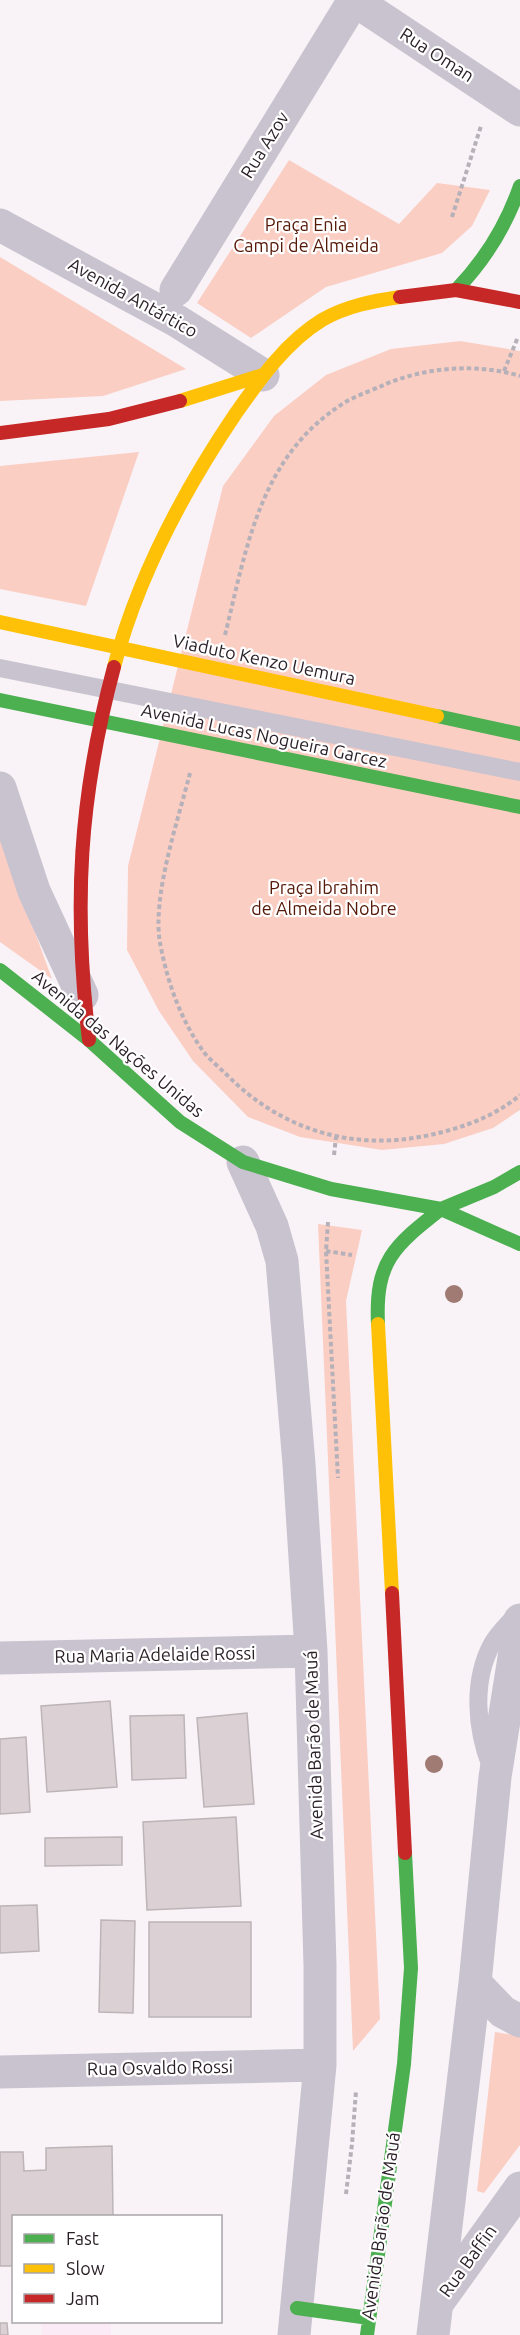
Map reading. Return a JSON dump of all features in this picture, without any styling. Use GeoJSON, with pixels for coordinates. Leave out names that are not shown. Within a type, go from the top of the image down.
{"type":"FeatureCollection","features":[{"type":"Feature","properties":{"kind":"main road"},"geometry":{"type":"LineString","coordinates":[[456,290],[477,269],[495,242],[509,218],[520,186]]}},
{"type":"Feature","properties":{"kind":"main road"},"geometry":{"type":"LineString","coordinates":[[89,1040],[79,916],[82,832],[93,749],[129,616],[157,549],[186,490],[263,375],[298,337],[340,311],[391,298],[456,290],[520,302]]}},
{"type":"Feature","properties":{"kind":"main road"},"geometry":{"type":"LineString","coordinates":[[0,434],[109,419],[177,402],[263,375]]}},
{"type":"Feature","properties":{"kind":"main road","name":"Viaduto Kenzo Uemura"},"geometry":{"type":"LineString","coordinates":[[0,622],[520,734]]}},
{"type":"Feature","properties":{"kind":"main road","name":"Avenida Lucas Nogueira Garcez"},"geometry":{"type":"LineString","coordinates":[[0,700],[520,807]]}},
{"type":"Feature","properties":{"kind":"main road","name":"Avenida das Nações Unidas"},"geometry":{"type":"LineString","coordinates":[[0,970],[89,1040],[180,1122],[243,1162],[331,1189],[441,1209],[520,1244]]}},
{"type":"Feature","properties":{"kind":"main road"},"geometry":{"type":"LineString","coordinates":[[441,1209],[520,1172]]}},
{"type":"Feature","properties":{"kind":"main road","name":"Avenida Barão de Mauá"},"geometry":{"type":"LineString","coordinates":[[367,2335],[404,2064],[411,1968],[377,1297],[380,1277],[386,1260],[397,1244],[441,1209]]}},
{"type":"Feature","properties":{"kind":"main road"},"geometry":{"type":"LineString","coordinates":[[295,2322],[369,2318]]}},
{"type":"Feature","properties":{"kind":"street","name":"Rua Oman"},"geometry":{"type":"LineString","coordinates":[[354,0],[520,110]]}},
{"type":"Feature","properties":{"kind":"street","name":"Rua Azov"},"geometry":{"type":"LineString","coordinates":[[176,290],[354,0]]}},
{"type":"Feature","properties":{"kind":"street","name":"Avenida Antártico"},"geometry":{"type":"LineString","coordinates":[[0,225],[177,321],[263,375]]}},
{"type":"Feature","properties":{"kind":"street"},"geometry":{"type":"LineString","coordinates":[[0,788],[34,891],[84,1000]]}},
{"type":"Feature","properties":{"kind":"street","name":"Avenida Barão de Mauá"},"geometry":{"type":"LineString","coordinates":[[243,1162],[272,1226],[282,1260],[300,1476],[311,1651],[320,1965],[320,2065],[295,2322]]}},
{"type":"Feature","properties":{"kind":"street"},"geometry":{"type":"LineString","coordinates":[[435,2319],[475,1983],[495,1777],[520,1620]]}},
{"type":"Feature","properties":{"kind":"street","name":"Rua Maria Adelaide Rossi"},"geometry":{"type":"LineString","coordinates":[[0,1658],[311,1651]]}},
{"type":"Feature","properties":{"kind":"street"},"geometry":{"type":"LineString","coordinates":[[475,1983],[503,2012],[520,2021]]}},
{"type":"Feature","properties":{"kind":"street","name":"Rua Osvaldo Rossi"},"geometry":{"type":"LineString","coordinates":[[0,2072],[320,2065]]}},
{"type":"Feature","properties":{"kind":"street","name":"Rua Baffin"},"geometry":{"type":"LineString","coordinates":[[416,2335],[435,2319],[520,2188]]}},
{"type":"Feature","properties":{"kind":"lane"},"geometry":{"type":"LineString","coordinates":[[0,668],[520,772]]}},
{"type":"Feature","properties":{"kind":"lane"},"geometry":{"type":"LineString","coordinates":[[495,1777],[484,1748],[480,1724],[479,1697],[483,1668],[493,1644],[520,1610]]}},
{"type":"Feature","properties":{"kind":"path"},"geometry":{"type":"LineString","coordinates":[[452,217],[483,118]]}},
{"type":"Feature","properties":{"kind":"path"},"geometry":{"type":"LineString","coordinates":[[504,371],[520,331]]}},
{"type":"Feature","properties":{"kind":"path"},"geometry":{"type":"LineString","coordinates":[[224,638],[253,522],[280,465],[311,428],[345,402],[407,375],[453,368],[504,371],[520,376]]}},
{"type":"Feature","properties":{"kind":"path"},"geometry":{"type":"LineString","coordinates":[[192,766],[161,887],[160,940],[173,997],[201,1049],[247,1096],[294,1123],[325,1134],[336,1137],[401,1142],[463,1128],[509,1104],[520,1095]]}},
{"type":"Feature","properties":{"kind":"shaded area"},"geometry":{"type":"Polygon","coordinates":[[[41,2323],[111,2323],[111,2335],[42,2335],[41,2323]]]}},
{"type":"Feature","properties":{"kind":"green space","name":"Praça Enia Campi de Almeida"},"geometry":{"type":"Polygon","coordinates":[[[289,160],[399,224],[437,183],[490,190],[472,226],[442,253],[326,287],[251,338],[197,303],[289,160]]]}},
{"type":"Feature","properties":{"kind":"green space"},"geometry":{"type":"Polygon","coordinates":[[[0,257],[186,369],[103,396],[0,401],[0,257]]]}},
{"type":"Feature","properties":{"kind":"green space","name":"Praça Ibrahim de Almeida Nobre"},"geometry":{"type":"Polygon","coordinates":[[[460,341],[520,351],[520,1110],[493,1128],[444,1144],[382,1150],[300,1137],[248,1117],[193,1061],[159,1011],[127,950],[128,866],[223,486],[274,416],[326,375],[391,349],[460,341]]]}},
{"type":"Feature","properties":{"kind":"green space"},"geometry":{"type":"Polygon","coordinates":[[[139,452],[86,606],[0,589],[0,466],[139,452]]]}},
{"type":"Feature","properties":{"kind":"green space"},"geometry":{"type":"Polygon","coordinates":[[[0,836],[52,979],[0,942],[0,836]]]}},
{"type":"Feature","properties":{"kind":"green space"},"geometry":{"type":"Polygon","coordinates":[[[318,1224],[362,1230],[346,1301],[380,2019],[353,2051],[318,1224]]]}},
{"type":"Feature","properties":{"kind":"green space"},"geometry":{"type":"Polygon","coordinates":[[[495,2032],[520,2036],[520,2145],[484,2193],[477,2191],[495,2032]]]}},
{"type":"Feature","properties":{"kind":"building"},"geometry":{"type":"Polygon","coordinates":[[[110,1701],[117,1787],[47,1792],[41,1706],[110,1701]]]}},
{"type":"Feature","properties":{"kind":"building"},"geometry":{"type":"Polygon","coordinates":[[[247,1713],[254,1804],[204,1807],[197,1718],[247,1713]]]}},
{"type":"Feature","properties":{"kind":"building"},"geometry":{"type":"Polygon","coordinates":[[[184,1715],[186,1778],[132,1780],[130,1716],[184,1715]]]}},
{"type":"Feature","properties":{"kind":"building"},"geometry":{"type":"Polygon","coordinates":[[[26,1737],[30,1812],[0,1814],[0,1739],[26,1737]]]}},
{"type":"Feature","properties":{"kind":"building"},"geometry":{"type":"Polygon","coordinates":[[[236,1817],[241,1906],[147,1910],[143,1822],[236,1817]]]}},
{"type":"Feature","properties":{"kind":"building"},"geometry":{"type":"Polygon","coordinates":[[[122,1837],[122,1865],[45,1866],[45,1838],[122,1837]]]}},
{"type":"Feature","properties":{"kind":"building"},"geometry":{"type":"Polygon","coordinates":[[[37,1905],[39,1951],[0,1953],[0,1906],[37,1905]]]}},
{"type":"Feature","properties":{"kind":"building"},"geometry":{"type":"Polygon","coordinates":[[[101,1920],[135,1921],[133,2013],[99,2012],[101,1920]]]}},
{"type":"Feature","properties":{"kind":"building"},"geometry":{"type":"Polygon","coordinates":[[[149,1922],[251,1922],[251,2017],[149,2017],[149,1922]]]}},
{"type":"Feature","properties":{"kind":"building"},"geometry":{"type":"Polygon","coordinates":[[[112,2146],[113,2215],[12,2215],[12,2266],[0,2266],[0,2152],[23,2152],[24,2171],[46,2170],[46,2148],[112,2146]]]}},
{"type":"Feature","properties":{"kind":"building"},"geometry":{"type":"Polygon","coordinates":[[[0,2323],[7,2323],[8,2335],[0,2335],[0,2323]]]}},
{"type":"Feature","properties":{"kind":"traffic: fast"},"geometry":{"type":"LineString","coordinates":[[456,290],[477,266],[494,241],[520,186]]}},
{"type":"Feature","properties":{"kind":"traffic: fast"},"geometry":{"type":"LineString","coordinates":[[0,700],[520,807]]}},
{"type":"Feature","properties":{"kind":"traffic: fast"},"geometry":{"type":"LineString","coordinates":[[437,716],[520,734]]}},
{"type":"Feature","properties":{"kind":"traffic: fast"},"geometry":{"type":"LineString","coordinates":[[0,970],[89,1040],[180,1122],[243,1162],[331,1189],[441,1209],[494,1187],[520,1172]]}},
{"type":"Feature","properties":{"kind":"traffic: fast"},"geometry":{"type":"LineString","coordinates":[[378,1324],[380,1285],[391,1257],[411,1234],[441,1209],[520,1244]]}},
{"type":"Feature","properties":{"kind":"traffic: fast"},"geometry":{"type":"LineString","coordinates":[[367,2335],[404,2064],[411,1968],[405,1853]]}},
{"type":"Feature","properties":{"kind":"traffic: fast"},"geometry":{"type":"LineString","coordinates":[[297,2308],[369,2318]]}},
{"type":"Feature","properties":{"kind":"traffic: slow"},"geometry":{"type":"LineString","coordinates":[[114,667],[136,600],[164,535],[198,472],[264,374],[285,350],[322,320],[370,302],[400,297]]}},
{"type":"Feature","properties":{"kind":"traffic: slow"},"geometry":{"type":"LineString","coordinates":[[180,401],[263,375]]}},
{"type":"Feature","properties":{"kind":"traffic: slow"},"geometry":{"type":"LineString","coordinates":[[0,622],[437,716]]}},
{"type":"Feature","properties":{"kind":"traffic: slow"},"geometry":{"type":"LineString","coordinates":[[378,1324],[392,1593]]}},
{"type":"Feature","properties":{"kind":"traffic: jam"},"geometry":{"type":"LineString","coordinates":[[400,297],[456,290],[520,302]]}},
{"type":"Feature","properties":{"kind":"traffic: jam"},"geometry":{"type":"LineString","coordinates":[[0,433],[109,419],[180,401]]}},
{"type":"Feature","properties":{"kind":"traffic: jam"},"geometry":{"type":"LineString","coordinates":[[89,1040],[81,943],[82,852],[93,762],[114,667]]}},
{"type":"Feature","properties":{"kind":"traffic: jam"},"geometry":{"type":"LineString","coordinates":[[392,1593],[405,1853]]}}]}
